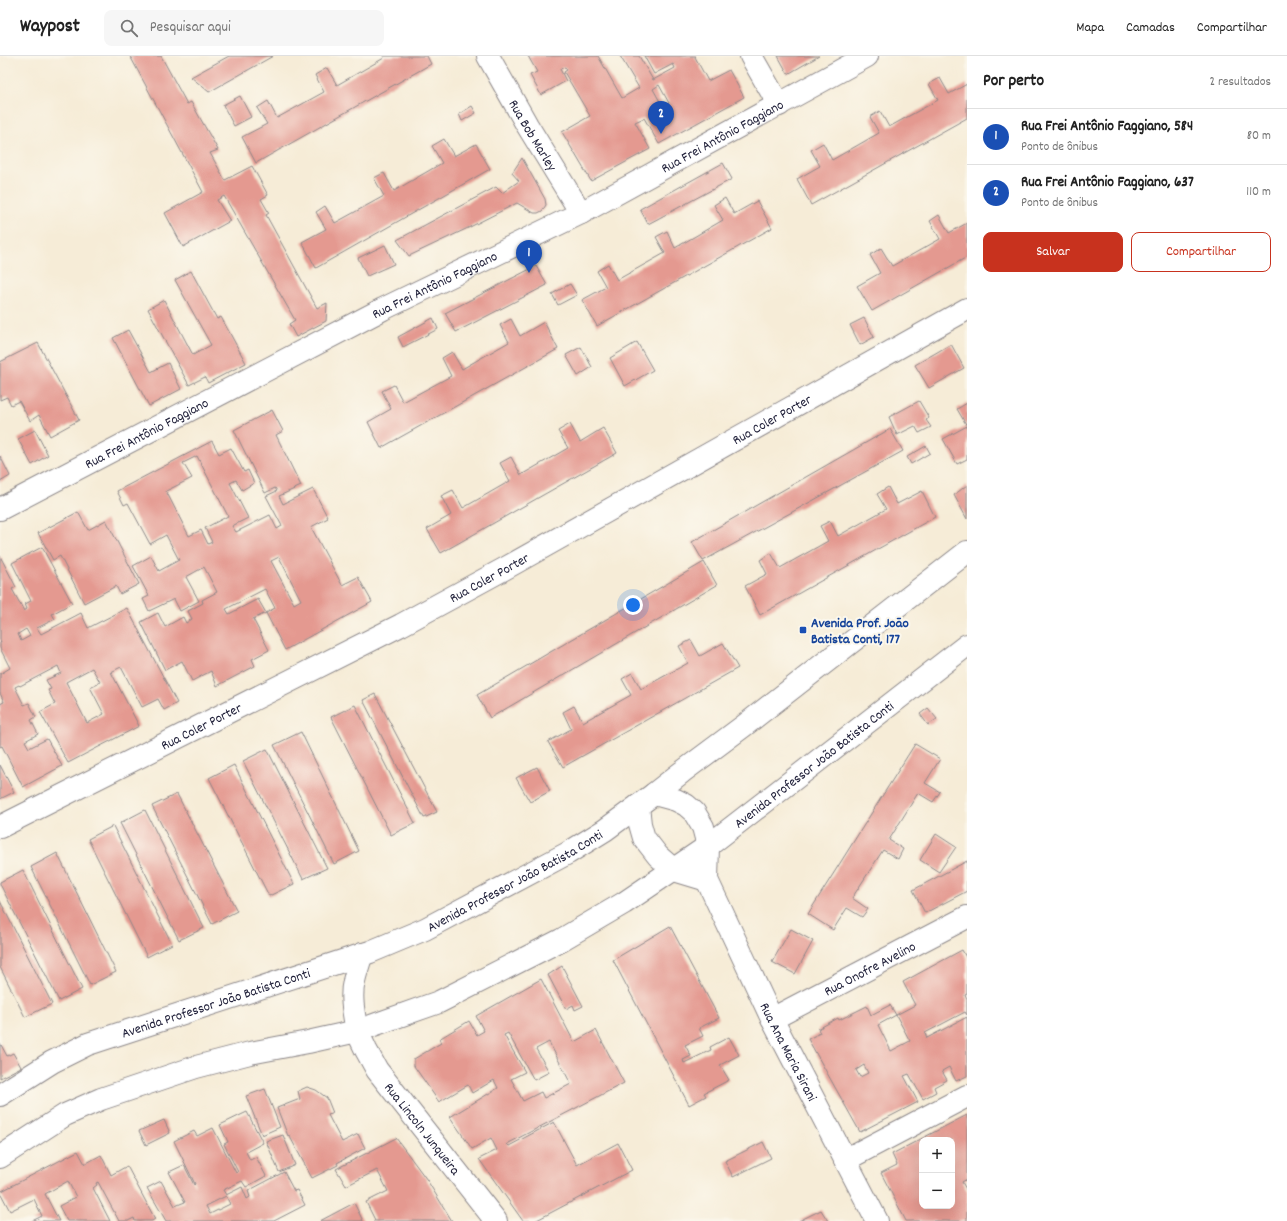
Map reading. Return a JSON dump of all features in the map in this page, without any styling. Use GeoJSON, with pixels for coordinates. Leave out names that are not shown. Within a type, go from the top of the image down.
{"type":"FeatureCollection","features":[{"type":"Feature","properties":{"kind":"street","name":"Rua Bob Marley"},"geometry":{"type":"LineString","coordinates":[[488,56],[527,125],[581,213]]}},
{"type":"Feature","properties":{"kind":"street"},"geometry":{"type":"LineString","coordinates":[[751,56],[779,104]]}},
{"type":"Feature","properties":{"kind":"street","name":"Rua Frei Antônio Faggiano"},"geometry":{"type":"LineString","coordinates":[[0,509],[383,309],[581,213],[867,56]]}},
{"type":"Feature","properties":{"kind":"street","name":"Rua Coler Porter"},"geometry":{"type":"LineString","coordinates":[[0,827],[394,628],[490,577],[967,309]]}},
{"type":"Feature","properties":{"kind":"street","name":"Avenida Professor João Batista Conti"},"geometry":{"type":"LineString","coordinates":[[0,1095],[52,1062],[88,1044],[362,954],[425,929],[568,853],[605,830],[646,800],[967,552]]}},
{"type":"Feature","properties":{"kind":"street","name":"Avenida Professor João Batista Conti"},"geometry":{"type":"LineString","coordinates":[[0,1157],[65,1115],[101,1099],[196,1067],[250,1053],[357,1031],[439,1002],[561,940],[624,903],[708,846],[967,645]]}},
{"type":"Feature","properties":{"kind":"street"},"geometry":{"type":"LineString","coordinates":[[646,800],[640,824],[644,838],[650,847],[674,870],[707,880]]}},
{"type":"Feature","properties":{"kind":"street","name":"Rua Ana Maria Sirani"},"geometry":{"type":"LineString","coordinates":[[646,800],[676,800],[686,805],[694,812],[702,827],[708,846],[707,880],[772,1019],[877,1221]]}},
{"type":"Feature","properties":{"kind":"street","name":"Rua Onofre Avelino"},"geometry":{"type":"LineString","coordinates":[[772,1019],[966,920]]}},
{"type":"Feature","properties":{"kind":"street","name":"Rua Lincoln Junqueira"},"geometry":{"type":"LineString","coordinates":[[362,954],[352,995],[353,1012],[357,1031],[366,1050],[377,1070],[496,1221]]}},
{"type":"Feature","properties":{"kind":"street"},"geometry":{"type":"LineString","coordinates":[[845,1160],[967,1096]]}},
{"type":"Feature","properties":{"kind":"building"},"geometry":{"type":"Polygon","coordinates":[[[130,56],[161,56],[187,104],[191,102],[218,150],[210,153],[225,180],[252,166],[268,195],[261,199],[269,213],[266,215],[317,308],[327,303],[326,321],[296,337],[289,324],[295,320],[224,196],[217,200],[230,221],[183,247],[165,213],[203,192],[130,56]]]}},
{"type":"Feature","properties":{"kind":"building"},"geometry":{"type":"Polygon","coordinates":[[[229,56],[273,56],[209,92],[191,77],[229,56]]]}},
{"type":"Feature","properties":{"kind":"building"},"geometry":{"type":"Polygon","coordinates":[[[383,56],[427,56],[431,64],[256,163],[242,137],[267,124],[257,108],[268,101],[277,118],[324,92],[315,75],[327,68],[337,85],[384,58],[383,56]]]}},
{"type":"Feature","properties":{"kind":"building"},"geometry":{"type":"Polygon","coordinates":[[[528,56],[598,56],[622,98],[639,88],[620,56],[639,56],[653,80],[675,68],[673,64],[654,74],[644,56],[696,56],[695,57],[708,81],[729,70],[744,97],[659,144],[644,118],[635,122],[650,149],[591,181],[562,132],[590,116],[564,72],[567,70],[565,67],[560,69],[566,81],[541,95],[530,75],[537,72],[528,56]],[[659,85],[653,89],[663,107],[669,103],[659,85]]]}},
{"type":"Feature","properties":{"kind":"building"},"geometry":{"type":"Polygon","coordinates":[[[778,56],[819,56],[788,74],[778,56]]]}},
{"type":"Feature","properties":{"kind":"building"},"geometry":{"type":"Polygon","coordinates":[[[940,78],[949,94],[967,84],[967,118],[811,205],[797,179],[820,166],[811,150],[823,143],[832,160],[879,133],[870,117],[880,111],[889,127],[938,100],[929,84],[940,78]]]}},
{"type":"Feature","properties":{"kind":"building"},"geometry":{"type":"Polygon","coordinates":[[[240,96],[251,117],[234,126],[223,105],[240,96]]]}},
{"type":"Feature","properties":{"kind":"building"},"geometry":{"type":"Polygon","coordinates":[[[472,106],[476,113],[462,121],[459,114],[472,106]]]}},
{"type":"Feature","properties":{"kind":"building"},"geometry":{"type":"Polygon","coordinates":[[[444,139],[454,156],[476,144],[490,169],[316,268],[302,242],[326,229],[316,212],[325,206],[335,223],[384,196],[374,178],[384,173],[394,191],[442,163],[432,146],[444,139]]]}},
{"type":"Feature","properties":{"kind":"building"},"geometry":{"type":"Polygon","coordinates":[[[522,158],[545,199],[546,205],[542,211],[534,213],[517,203],[409,256],[397,240],[496,187],[502,193],[519,181],[512,173],[522,158]]]}},
{"type":"Feature","properties":{"kind":"building"},"geometry":{"type":"Polygon","coordinates":[[[723,163],[732,179],[648,224],[640,209],[723,163]]]}},
{"type":"Feature","properties":{"kind":"building"},"geometry":{"type":"Polygon","coordinates":[[[725,198],[734,214],[757,201],[772,228],[597,326],[582,300],[606,287],[597,271],[608,264],[617,280],[665,253],[656,237],[667,231],[675,248],[723,220],[714,205],[725,198]]]}},
{"type":"Feature","properties":{"kind":"building"},"geometry":{"type":"Polygon","coordinates":[[[939,215],[949,233],[967,223],[967,257],[872,311],[857,286],[880,273],[870,255],[881,248],[892,266],[940,239],[930,221],[939,215]]]}},
{"type":"Feature","properties":{"kind":"building"},"geometry":{"type":"Polygon","coordinates":[[[385,245],[394,264],[367,276],[358,258],[385,245]]]}},
{"type":"Feature","properties":{"kind":"building"},"geometry":{"type":"Polygon","coordinates":[[[536,266],[547,285],[456,332],[445,313],[536,266]]]}},
{"type":"Feature","properties":{"kind":"building"},"geometry":{"type":"Polygon","coordinates":[[[191,271],[217,319],[221,317],[246,363],[208,383],[205,377],[189,385],[148,309],[164,300],[193,355],[211,345],[175,280],[191,271]]]}},
{"type":"Feature","properties":{"kind":"building"},"geometry":{"type":"Polygon","coordinates":[[[570,284],[577,295],[558,305],[552,294],[570,284]]]}},
{"type":"Feature","properties":{"kind":"building"},"geometry":{"type":"Polygon","coordinates":[[[433,318],[438,329],[403,347],[398,337],[433,318]]]}},
{"type":"Feature","properties":{"kind":"building"},"geometry":{"type":"Polygon","coordinates":[[[864,318],[874,337],[860,345],[850,325],[864,318]]]}},
{"type":"Feature","properties":{"kind":"building"},"geometry":{"type":"Polygon","coordinates":[[[511,319],[520,336],[544,322],[558,349],[381,448],[368,422],[391,409],[382,391],[394,385],[403,402],[451,376],[442,358],[452,352],[462,369],[509,342],[500,325],[511,319]]]}},
{"type":"Feature","properties":{"kind":"building"},"geometry":{"type":"Polygon","coordinates":[[[128,330],[151,372],[168,363],[181,389],[149,406],[113,338],[128,330]]]}},
{"type":"Feature","properties":{"kind":"building"},"geometry":{"type":"Polygon","coordinates":[[[637,342],[653,370],[625,386],[610,358],[637,342]]]}},
{"type":"Feature","properties":{"kind":"building"},"geometry":{"type":"Polygon","coordinates":[[[38,343],[79,420],[50,436],[39,415],[30,421],[19,401],[11,405],[7,397],[0,400],[0,362],[38,343]]]}},
{"type":"Feature","properties":{"kind":"building"},"geometry":{"type":"Polygon","coordinates":[[[951,344],[964,368],[929,388],[915,365],[951,344]]]}},
{"type":"Feature","properties":{"kind":"building"},"geometry":{"type":"Polygon","coordinates":[[[581,347],[592,367],[578,376],[566,355],[581,347]]]}},
{"type":"Feature","properties":{"kind":"building"},"geometry":{"type":"Polygon","coordinates":[[[919,401],[929,418],[926,420],[931,427],[919,433],[915,426],[897,435],[889,417],[919,401]]]}},
{"type":"Feature","properties":{"kind":"building"},"geometry":{"type":"Polygon","coordinates":[[[967,403],[967,426],[957,409],[967,403]]]}},
{"type":"Feature","properties":{"kind":"building"},"geometry":{"type":"Polygon","coordinates":[[[272,410],[283,431],[276,435],[301,486],[279,496],[283,504],[313,489],[328,518],[311,527],[342,585],[358,577],[372,602],[285,650],[266,613],[253,619],[269,650],[252,659],[255,666],[217,686],[211,671],[192,681],[182,661],[165,670],[141,622],[158,613],[165,627],[183,617],[186,623],[192,619],[188,611],[203,603],[202,600],[217,592],[204,567],[186,577],[199,601],[180,611],[174,599],[149,611],[143,599],[149,596],[133,566],[151,556],[159,571],[179,560],[166,535],[150,544],[128,503],[124,505],[117,491],[212,441],[219,454],[231,448],[244,472],[248,470],[254,483],[242,490],[236,480],[230,483],[248,518],[232,526],[236,532],[270,515],[277,529],[282,526],[266,496],[277,491],[275,488],[265,493],[234,430],[272,410]],[[197,456],[183,463],[192,478],[166,491],[189,536],[201,530],[208,544],[212,542],[205,528],[228,516],[197,456]],[[279,557],[271,561],[294,604],[301,600],[279,557]],[[265,589],[226,609],[229,614],[258,599],[266,613],[275,608],[265,589]]]}},
{"type":"Feature","properties":{"kind":"building"},"geometry":{"type":"Polygon","coordinates":[[[570,424],[580,442],[603,428],[617,453],[441,553],[427,529],[451,515],[441,496],[453,490],[463,508],[510,481],[500,463],[511,457],[521,475],[568,448],[558,431],[570,424]]]}},
{"type":"Feature","properties":{"kind":"building"},"geometry":{"type":"Polygon","coordinates":[[[967,426],[967,459],[957,464],[943,439],[967,426]]]}},
{"type":"Feature","properties":{"kind":"building"},"geometry":{"type":"Polygon","coordinates":[[[890,429],[903,451],[703,561],[692,542],[890,429]]]}},
{"type":"Feature","properties":{"kind":"building"},"geometry":{"type":"Polygon","coordinates":[[[35,430],[48,455],[32,465],[18,439],[35,430]]]}},
{"type":"Feature","properties":{"kind":"building"},"geometry":{"type":"Polygon","coordinates":[[[926,446],[930,453],[911,464],[907,457],[926,446]]]}},
{"type":"Feature","properties":{"kind":"building"},"geometry":{"type":"Polygon","coordinates":[[[0,456],[10,476],[0,482],[0,456]]]}},
{"type":"Feature","properties":{"kind":"building"},"geometry":{"type":"Polygon","coordinates":[[[967,485],[967,519],[954,495],[967,485]]]}},
{"type":"Feature","properties":{"kind":"building"},"geometry":{"type":"Polygon","coordinates":[[[888,487],[897,504],[922,491],[935,517],[760,615],[745,586],[767,574],[760,560],[771,553],[780,568],[828,541],[820,526],[830,521],[838,536],[886,509],[877,494],[888,487]]]}},
{"type":"Feature","properties":{"kind":"building"},"geometry":{"type":"Polygon","coordinates":[[[78,512],[88,530],[106,520],[139,584],[120,594],[116,586],[84,603],[60,556],[53,560],[38,533],[78,512]]]}},
{"type":"Feature","properties":{"kind":"building"},"geometry":{"type":"Polygon","coordinates":[[[42,547],[72,603],[52,614],[55,619],[37,628],[41,634],[81,613],[88,628],[127,608],[177,703],[164,710],[158,699],[142,707],[121,667],[111,672],[139,726],[68,763],[40,712],[55,704],[48,690],[51,689],[46,680],[61,673],[58,666],[20,686],[15,687],[24,705],[29,703],[36,717],[31,720],[38,734],[25,741],[29,748],[47,739],[62,766],[23,787],[2,746],[0,747],[0,704],[4,702],[0,693],[0,674],[10,668],[0,648],[0,556],[16,587],[12,589],[24,611],[27,609],[25,604],[31,601],[12,563],[42,547]],[[26,629],[18,634],[21,641],[30,636],[26,629]],[[92,668],[66,682],[87,723],[104,714],[90,687],[100,682],[92,668]]]}},
{"type":"Feature","properties":{"kind":"building"},"geometry":{"type":"Polygon","coordinates":[[[704,562],[717,585],[490,718],[477,695],[704,562]]]}},
{"type":"Feature","properties":{"kind":"building"},"geometry":{"type":"Polygon","coordinates":[[[691,640],[700,656],[723,643],[738,668],[563,767],[548,742],[571,729],[563,712],[574,706],[583,722],[631,695],[622,679],[632,673],[641,689],[688,663],[679,646],[691,640]]]}},
{"type":"Feature","properties":{"kind":"building"},"geometry":{"type":"Polygon","coordinates":[[[375,694],[437,812],[424,818],[363,700],[375,694]]]}},
{"type":"Feature","properties":{"kind":"building"},"geometry":{"type":"Polygon","coordinates":[[[355,705],[415,823],[391,835],[331,717],[355,705]]]}},
{"type":"Feature","properties":{"kind":"building"},"geometry":{"type":"Polygon","coordinates":[[[928,708],[937,719],[928,725],[920,714],[928,708]]]}},
{"type":"Feature","properties":{"kind":"building"},"geometry":{"type":"Polygon","coordinates":[[[301,732],[359,851],[334,864],[274,745],[301,732]]]}},
{"type":"Feature","properties":{"kind":"building"},"geometry":{"type":"Polygon","coordinates":[[[915,744],[940,759],[925,783],[940,792],[933,802],[918,793],[889,840],[903,849],[898,859],[883,850],[852,898],[868,909],[862,917],[847,908],[833,930],[808,914],[915,744]]]}},
{"type":"Feature","properties":{"kind":"building"},"geometry":{"type":"Polygon","coordinates":[[[267,749],[327,868],[303,879],[243,761],[267,749]]]}},
{"type":"Feature","properties":{"kind":"building"},"geometry":{"type":"Polygon","coordinates":[[[0,765],[14,792],[0,799],[0,765]]]}},
{"type":"Feature","properties":{"kind":"building"},"geometry":{"type":"Polygon","coordinates":[[[234,765],[294,884],[269,896],[209,778],[234,765]]]}},
{"type":"Feature","properties":{"kind":"building"},"geometry":{"type":"Polygon","coordinates":[[[537,767],[550,791],[530,802],[516,778],[537,767]]]}},
{"type":"Feature","properties":{"kind":"building"},"geometry":{"type":"Polygon","coordinates":[[[177,794],[237,911],[212,924],[152,806],[177,794]]]}},
{"type":"Feature","properties":{"kind":"building"},"geometry":{"type":"Polygon","coordinates":[[[145,810],[204,928],[179,940],[120,823],[145,810]]]}},
{"type":"Feature","properties":{"kind":"building"},"geometry":{"type":"Polygon","coordinates":[[[113,826],[172,944],[147,957],[88,839],[113,826]]]}},
{"type":"Feature","properties":{"kind":"building"},"geometry":{"type":"Polygon","coordinates":[[[936,834],[956,847],[939,872],[920,860],[936,834]]]}},
{"type":"Feature","properties":{"kind":"building"},"geometry":{"type":"Polygon","coordinates":[[[57,853],[116,972],[90,985],[31,867],[57,853]]]}},
{"type":"Feature","properties":{"kind":"building"},"geometry":{"type":"Polygon","coordinates":[[[967,861],[967,891],[925,913],[913,890],[967,861]]]}},
{"type":"Feature","properties":{"kind":"building"},"geometry":{"type":"Polygon","coordinates":[[[23,870],[82,989],[59,1001],[0,884],[0,882],[23,870]]]}},
{"type":"Feature","properties":{"kind":"building"},"geometry":{"type":"Polygon","coordinates":[[[0,901],[52,1004],[25,1017],[0,967],[0,901]]]}},
{"type":"Feature","properties":{"kind":"building"},"geometry":{"type":"Polygon","coordinates":[[[670,926],[719,1018],[699,1028],[703,1036],[685,1045],[691,1056],[683,1060],[684,1063],[711,1050],[710,1047],[729,1037],[739,1055],[720,1065],[729,1080],[704,1093],[706,1096],[689,1105],[613,960],[670,926]]]}},
{"type":"Feature","properties":{"kind":"building"},"geometry":{"type":"Polygon","coordinates":[[[791,929],[813,941],[795,974],[772,962],[791,929]]]}},
{"type":"Feature","properties":{"kind":"building"},"geometry":{"type":"Polygon","coordinates":[[[962,950],[967,959],[967,994],[965,995],[967,1000],[967,1015],[965,1012],[925,1033],[927,1038],[967,1017],[967,1076],[956,1081],[949,1067],[942,1071],[947,1080],[934,1087],[936,1092],[923,1099],[909,1074],[904,1076],[918,1102],[860,1132],[808,1039],[820,1033],[818,1029],[838,1018],[839,1020],[867,1006],[871,1015],[890,1005],[896,1015],[915,1005],[903,982],[962,950]],[[896,1015],[878,1025],[891,1051],[910,1041],[896,1015]],[[864,1065],[856,1070],[860,1077],[868,1073],[864,1065]]]}},
{"type":"Feature","properties":{"kind":"building"},"geometry":{"type":"Polygon","coordinates":[[[562,966],[583,1006],[575,1010],[573,1005],[566,1009],[548,975],[562,966]]]}},
{"type":"Feature","properties":{"kind":"building"},"geometry":{"type":"Polygon","coordinates":[[[541,979],[574,1042],[596,1030],[624,1083],[507,1144],[509,1146],[554,1122],[577,1165],[618,1143],[632,1170],[535,1221],[523,1221],[479,1159],[497,1150],[491,1138],[472,1149],[450,1117],[498,1088],[494,1080],[472,1093],[468,1085],[439,1102],[414,1066],[414,1059],[441,1043],[439,1039],[469,1021],[477,1035],[484,1031],[476,1016],[541,979]],[[508,1033],[504,1035],[525,1072],[511,1079],[523,1101],[541,1092],[544,1098],[571,1084],[549,1042],[536,1049],[549,1072],[534,1080],[508,1033]]]}},
{"type":"Feature","properties":{"kind":"building"},"geometry":{"type":"Polygon","coordinates":[[[0,1043],[7,1056],[13,1053],[21,1067],[0,1078],[0,1043]]]}},
{"type":"Feature","properties":{"kind":"building"},"geometry":{"type":"Polygon","coordinates":[[[307,1087],[316,1090],[327,1098],[333,1113],[328,1115],[342,1142],[358,1134],[365,1148],[337,1163],[338,1165],[312,1178],[289,1135],[288,1136],[277,1108],[300,1099],[298,1091],[307,1087]]]}},
{"type":"Feature","properties":{"kind":"building"},"geometry":{"type":"Polygon","coordinates":[[[265,1089],[280,1127],[262,1135],[246,1096],[265,1089]]]}},
{"type":"Feature","properties":{"kind":"building"},"geometry":{"type":"Polygon","coordinates":[[[247,1112],[263,1143],[246,1152],[250,1160],[256,1157],[266,1176],[246,1187],[242,1181],[223,1190],[226,1195],[242,1187],[247,1199],[250,1197],[248,1191],[284,1172],[294,1191],[297,1190],[305,1205],[274,1221],[166,1221],[147,1188],[161,1181],[175,1206],[185,1202],[169,1172],[184,1165],[194,1185],[195,1184],[174,1141],[194,1131],[197,1136],[213,1128],[236,1173],[238,1172],[224,1144],[228,1142],[220,1125],[247,1112]],[[226,1196],[206,1206],[210,1214],[230,1204],[226,1196]]]}},
{"type":"Feature","properties":{"kind":"building"},"geometry":{"type":"Polygon","coordinates":[[[967,1115],[967,1179],[962,1182],[967,1191],[967,1221],[906,1221],[881,1173],[897,1165],[892,1154],[919,1140],[919,1209],[955,1209],[955,1137],[925,1137],[967,1115]]]}},
{"type":"Feature","properties":{"kind":"building"},"geometry":{"type":"Polygon","coordinates":[[[164,1120],[170,1133],[146,1145],[139,1131],[164,1120]]]}},
{"type":"Feature","properties":{"kind":"building"},"geometry":{"type":"Polygon","coordinates":[[[283,1135],[295,1165],[279,1172],[266,1141],[283,1135]]]}},
{"type":"Feature","properties":{"kind":"building"},"geometry":{"type":"Polygon","coordinates":[[[396,1138],[427,1180],[452,1221],[373,1221],[375,1220],[366,1202],[388,1191],[377,1170],[346,1186],[336,1169],[396,1138]]]}},
{"type":"Feature","properties":{"kind":"building"},"geometry":{"type":"Polygon","coordinates":[[[763,1142],[771,1158],[733,1177],[725,1161],[763,1142]]]}},
{"type":"Feature","properties":{"kind":"building"},"geometry":{"type":"Polygon","coordinates":[[[78,1151],[85,1164],[101,1155],[111,1175],[127,1166],[155,1219],[152,1221],[135,1221],[134,1218],[128,1221],[119,1221],[98,1182],[93,1188],[110,1221],[67,1221],[59,1206],[76,1197],[68,1181],[45,1194],[59,1221],[32,1221],[42,1216],[34,1199],[10,1211],[0,1192],[78,1151]]]}},
{"type":"Feature","properties":{"kind":"building"},"geometry":{"type":"Polygon","coordinates":[[[354,1203],[363,1221],[320,1221],[354,1203]]]}},
{"type":"Feature","properties":{"kind":"building"},"geometry":{"type":"Polygon","coordinates":[[[821,1210],[828,1221],[799,1221],[821,1210]]]}},
{"type":"Feature","properties":{"kind":"place","name":"Rua Frei Antônio Faggiano, 637"},"geometry":{"type":"Point","coordinates":[661,134]}},
{"type":"Feature","properties":{"kind":"place","name":"Rua Frei Antônio Faggiano, 584"},"geometry":{"type":"Point","coordinates":[529,273]}},
{"type":"Feature","properties":{"kind":"place","name":"Avenida Prof. João Batista Conti, 177"},"geometry":{"type":"Point","coordinates":[803,630]}}]}
